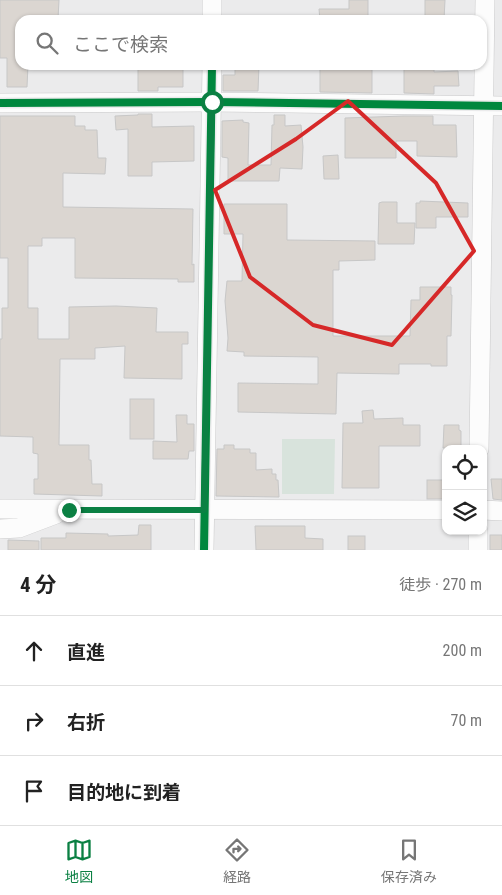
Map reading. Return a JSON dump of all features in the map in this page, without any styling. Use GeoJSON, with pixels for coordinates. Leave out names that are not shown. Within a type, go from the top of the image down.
{"type":"FeatureCollection","features":[{"type":"Feature","properties":{"kind":"street"},"geometry":{"type":"LineString","coordinates":[[212,0],[212,15]]}},
{"type":"Feature","properties":{"kind":"street"},"geometry":{"type":"LineString","coordinates":[[485,0],[486,15]]}},
{"type":"Feature","properties":{"kind":"street"},"geometry":{"type":"LineString","coordinates":[[480,445],[493,106],[487,26]]}},
{"type":"Feature","properties":{"kind":"street"},"geometry":{"type":"LineString","coordinates":[[204,550],[212,70]]}},
{"type":"Feature","properties":{"kind":"street"},"geometry":{"type":"LineString","coordinates":[[0,103],[212,102],[493,106]]}},
{"type":"Feature","properties":{"kind":"street"},"geometry":{"type":"LineString","coordinates":[[0,510],[442,510]]}},
{"type":"Feature","properties":{"kind":"street"},"geometry":{"type":"LineString","coordinates":[[0,529],[19,528],[69,510]]}},
{"type":"Feature","properties":{"kind":"street"},"geometry":{"type":"LineString","coordinates":[[487,510],[502,510]]}},
{"type":"Feature","properties":{"kind":"street"},"geometry":{"type":"LineString","coordinates":[[478,535],[478,550]]}},
{"type":"Feature","properties":{"kind":"highlighted area"},"geometry":{"type":"Polygon","coordinates":[[[348,101],[436,183],[474,251],[392,345],[313,325],[250,277],[215,190],[296,139],[348,101]]]}},
{"type":"Feature","properties":{"kind":"shaded area"},"geometry":{"type":"Polygon","coordinates":[[[282,439],[335,439],[334,494],[282,494],[282,439]]]}},
{"type":"Feature","properties":{"kind":"building"},"geometry":{"type":"Polygon","coordinates":[[[0,0],[59,0],[58,15],[15,15],[15,70],[28,70],[27,87],[7,87],[7,58],[0,58],[0,0]]]}},
{"type":"Feature","properties":{"kind":"building"},"geometry":{"type":"Polygon","coordinates":[[[349,0],[368,0],[368,15],[320,15],[319,9],[349,9],[349,0]]]}},
{"type":"Feature","properties":{"kind":"building"},"geometry":{"type":"Polygon","coordinates":[[[425,0],[445,0],[444,15],[425,15],[425,0]]]}},
{"type":"Feature","properties":{"kind":"building"},"geometry":{"type":"Polygon","coordinates":[[[138,70],[183,70],[183,87],[158,87],[158,91],[138,91],[138,70]]]}},
{"type":"Feature","properties":{"kind":"building"},"geometry":{"type":"Polygon","coordinates":[[[235,70],[259,70],[258,91],[223,91],[223,75],[235,75],[235,70]]]}},
{"type":"Feature","properties":{"kind":"building"},"geometry":{"type":"Polygon","coordinates":[[[320,70],[372,70],[372,93],[320,92],[320,70]]]}},
{"type":"Feature","properties":{"kind":"building"},"geometry":{"type":"Polygon","coordinates":[[[404,70],[458,71],[459,86],[434,86],[434,94],[404,93],[404,70]]]}},
{"type":"Feature","properties":{"kind":"building"},"geometry":{"type":"Polygon","coordinates":[[[152,114],[152,127],[194,126],[194,161],[152,162],[152,176],[128,176],[128,129],[116,130],[115,116],[152,114]]]}},
{"type":"Feature","properties":{"kind":"building"},"geometry":{"type":"Polygon","coordinates":[[[274,115],[285,115],[285,126],[301,125],[302,169],[280,168],[279,181],[228,181],[228,158],[222,157],[222,121],[243,120],[243,122],[249,123],[248,165],[271,165],[274,115]]]}},
{"type":"Feature","properties":{"kind":"building"},"geometry":{"type":"Polygon","coordinates":[[[0,116],[75,116],[75,126],[85,126],[85,130],[97,130],[98,158],[106,158],[105,174],[63,173],[63,207],[193,209],[192,265],[194,264],[194,282],[178,282],[178,279],[75,278],[75,238],[42,238],[42,246],[28,246],[28,308],[38,308],[38,339],[69,339],[69,307],[116,306],[157,308],[156,332],[188,332],[188,344],[182,344],[182,379],[124,378],[125,346],[95,348],[95,359],[60,359],[59,445],[89,445],[92,484],[102,484],[102,496],[34,494],[34,479],[38,479],[38,454],[33,453],[33,437],[0,436],[0,339],[2,339],[2,308],[8,308],[8,258],[0,258],[0,116]]]}},
{"type":"Feature","properties":{"kind":"building"},"geometry":{"type":"Polygon","coordinates":[[[433,116],[433,125],[456,125],[457,157],[417,156],[417,141],[396,141],[396,158],[345,158],[345,118],[433,116]]]}},
{"type":"Feature","properties":{"kind":"building"},"geometry":{"type":"Polygon","coordinates":[[[338,155],[339,179],[324,179],[323,156],[338,155]]]}},
{"type":"Feature","properties":{"kind":"building"},"geometry":{"type":"Polygon","coordinates":[[[420,201],[468,203],[468,217],[436,217],[436,228],[416,228],[416,203],[420,203],[420,201]]]}},
{"type":"Feature","properties":{"kind":"building"},"geometry":{"type":"Polygon","coordinates":[[[397,202],[397,223],[415,223],[414,244],[378,244],[379,203],[397,202]]]}},
{"type":"Feature","properties":{"kind":"building"},"geometry":{"type":"Polygon","coordinates":[[[224,204],[287,204],[287,240],[375,241],[375,260],[339,261],[339,270],[333,270],[333,336],[410,336],[411,300],[420,300],[420,287],[451,287],[451,336],[447,336],[447,366],[399,364],[399,374],[337,373],[336,414],[238,412],[238,383],[318,384],[318,357],[244,356],[244,352],[227,351],[228,338],[225,301],[227,281],[242,281],[243,234],[224,234],[224,204]]]}},
{"type":"Feature","properties":{"kind":"building"},"geometry":{"type":"Polygon","coordinates":[[[130,399],[154,399],[154,439],[130,439],[130,399]]]}},
{"type":"Feature","properties":{"kind":"building"},"geometry":{"type":"Polygon","coordinates":[[[373,410],[374,419],[403,418],[403,425],[420,425],[420,446],[379,446],[379,488],[342,488],[343,423],[363,423],[362,411],[373,410]]]}},
{"type":"Feature","properties":{"kind":"building"},"geometry":{"type":"Polygon","coordinates":[[[176,415],[187,415],[187,424],[194,424],[194,451],[189,451],[188,459],[153,459],[153,441],[177,442],[176,415]]]}},
{"type":"Feature","properties":{"kind":"building"},"geometry":{"type":"Polygon","coordinates":[[[444,425],[459,425],[461,445],[443,445],[444,425]]]}},
{"type":"Feature","properties":{"kind":"building"},"geometry":{"type":"Polygon","coordinates":[[[224,445],[234,445],[234,449],[250,449],[250,453],[256,453],[256,470],[272,469],[272,474],[276,474],[279,497],[216,496],[217,449],[224,449],[224,445]]]}},
{"type":"Feature","properties":{"kind":"building"},"geometry":{"type":"Polygon","coordinates":[[[491,479],[502,479],[502,500],[493,499],[491,479]]]}},
{"type":"Feature","properties":{"kind":"building"},"geometry":{"type":"Polygon","coordinates":[[[427,480],[442,480],[442,499],[427,499],[427,480]]]}},
{"type":"Feature","properties":{"kind":"building"},"geometry":{"type":"Polygon","coordinates":[[[139,525],[151,525],[151,550],[41,550],[41,538],[66,538],[66,533],[108,534],[108,536],[138,535],[139,525]]]}},
{"type":"Feature","properties":{"kind":"building"},"geometry":{"type":"Polygon","coordinates":[[[255,526],[305,526],[305,538],[323,539],[323,550],[256,550],[255,526]]]}},
{"type":"Feature","properties":{"kind":"building"},"geometry":{"type":"Polygon","coordinates":[[[490,535],[502,535],[502,550],[490,550],[490,535]]]}},
{"type":"Feature","properties":{"kind":"building"},"geometry":{"type":"Polygon","coordinates":[[[348,536],[365,536],[365,550],[348,550],[348,536]]]}},
{"type":"Feature","properties":{"kind":"building"},"geometry":{"type":"Polygon","coordinates":[[[8,540],[39,541],[39,550],[8,550],[8,540]]]}},
{"type":"Feature","properties":{"kind":"cycle path"},"geometry":{"type":"LineString","coordinates":[[204,550],[212,70]]}},
{"type":"Feature","properties":{"kind":"cycle path"},"geometry":{"type":"LineString","coordinates":[[0,103],[211,102],[502,106]]}},
{"type":"Feature","properties":{"kind":"route"},"geometry":{"type":"LineString","coordinates":[[69,510],[204,510],[212,102]]}}]}
